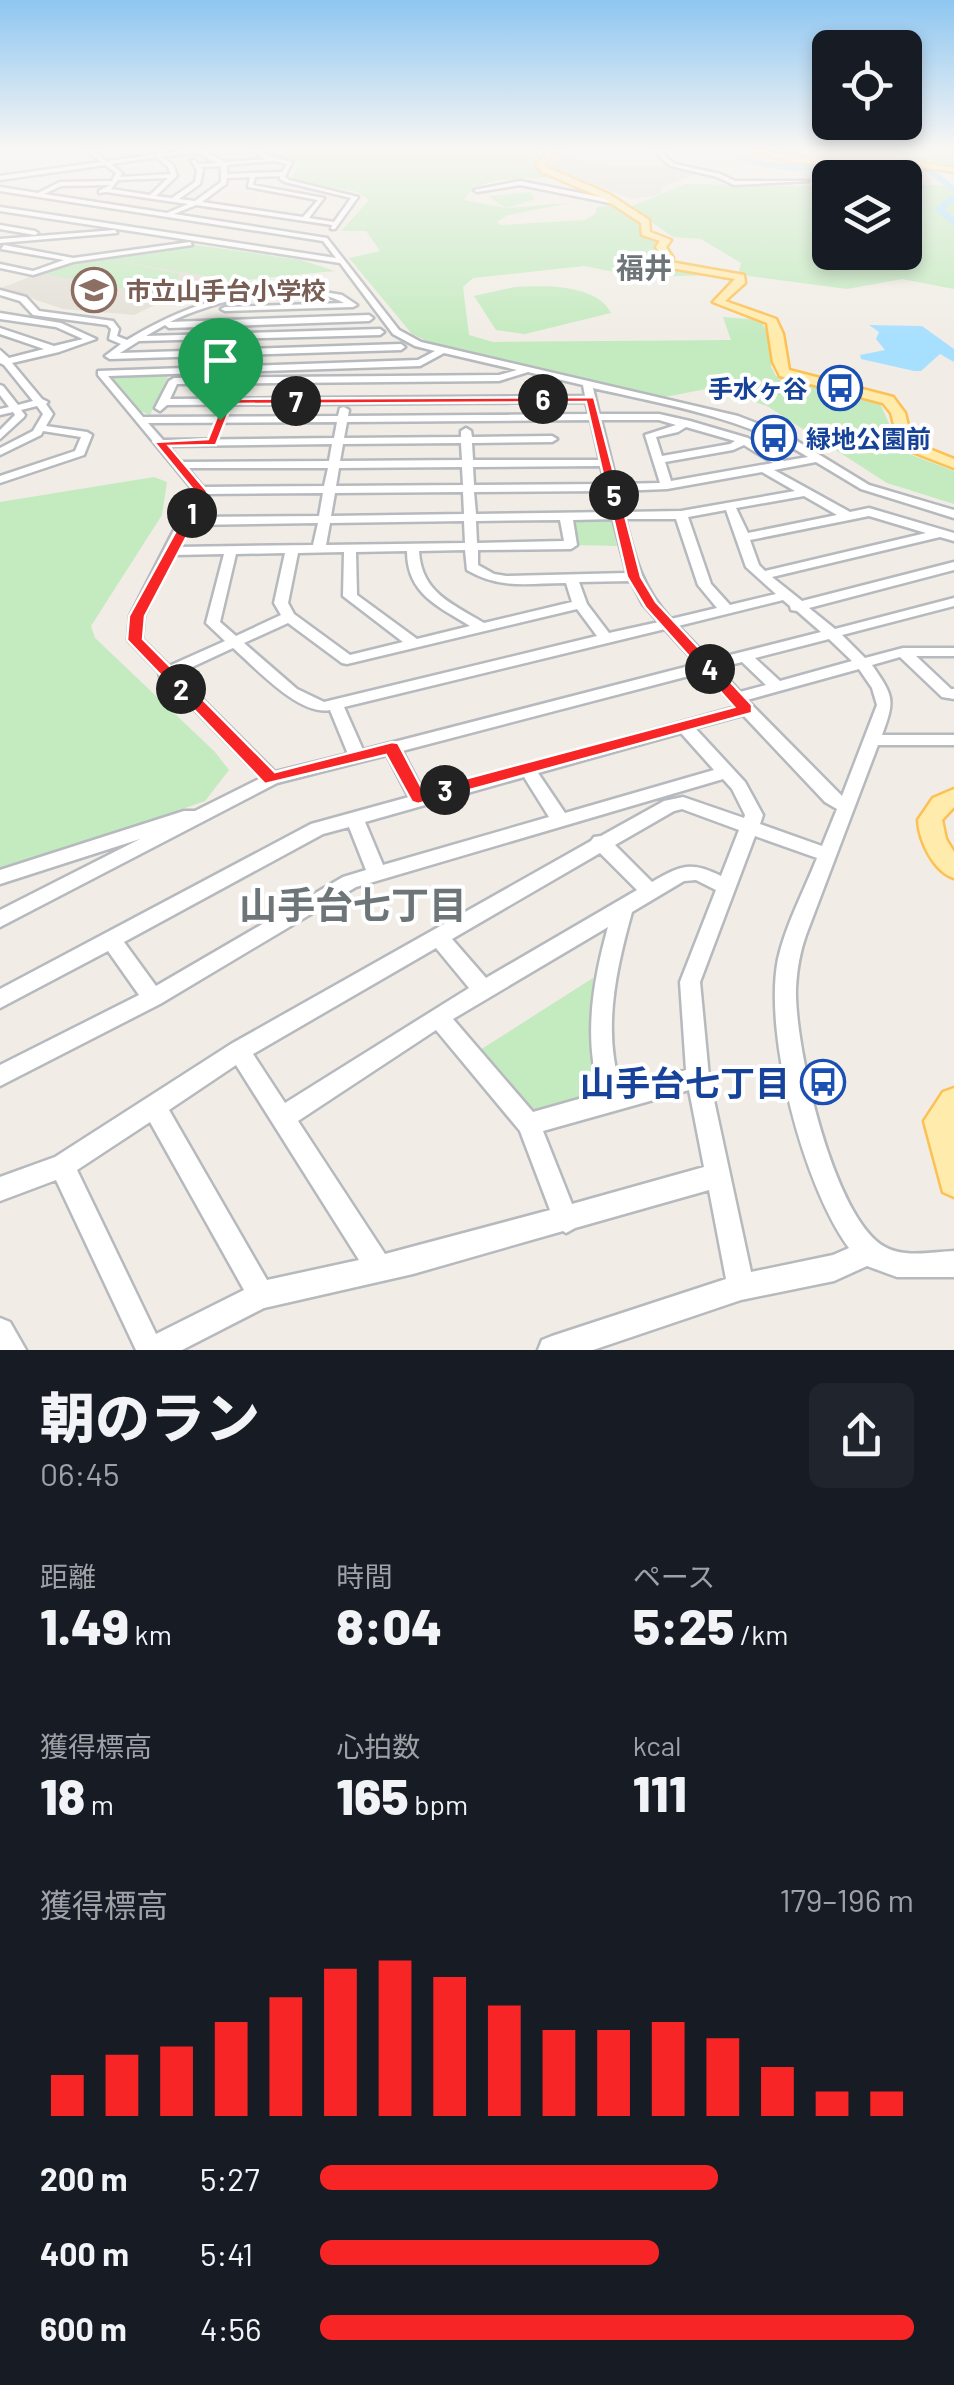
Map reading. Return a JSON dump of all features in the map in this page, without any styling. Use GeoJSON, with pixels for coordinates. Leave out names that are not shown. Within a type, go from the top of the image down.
{"type":"FeatureCollection","features":[{"type":"Feature","properties":{"kind":"main road"},"geometry":{"type":"LineString","coordinates":[[632,213],[648,224],[645,233],[666,240],[661,248],[668,258],[663,264],[740,277],[741,281],[718,299],[719,305],[772,321],[780,341],[780,367],[784,374],[888,400],[898,412],[905,444],[954,464]]}},
{"type":"Feature","properties":{"kind":"main road"},"geometry":{"type":"LineString","coordinates":[[954,797],[932,812],[927,824],[934,844],[954,869]]}},
{"type":"Feature","properties":{"kind":"main road"},"geometry":{"type":"LineString","coordinates":[[954,1102],[940,1121],[954,1181]]}},
{"type":"Feature","properties":{"kind":"street"},"geometry":{"type":"LineString","coordinates":[[31,213],[85,220],[112,213]]}},
{"type":"Feature","properties":{"kind":"street"},"geometry":{"type":"LineString","coordinates":[[101,227],[119,213]]}},
{"type":"Feature","properties":{"kind":"street"},"geometry":{"type":"LineString","coordinates":[[0,242],[62,238],[140,213]]}},
{"type":"Feature","properties":{"kind":"street"},"geometry":{"type":"LineString","coordinates":[[160,213],[302,234],[331,231],[345,213]]}},
{"type":"Feature","properties":{"kind":"street"},"geometry":{"type":"LineString","coordinates":[[214,213],[331,231]]}},
{"type":"Feature","properties":{"kind":"street"},"geometry":{"type":"LineString","coordinates":[[264,213],[305,219],[331,231],[341,261],[396,332],[436,354]]}},
{"type":"Feature","properties":{"kind":"street"},"geometry":{"type":"LineString","coordinates":[[305,219],[310,213]]}},
{"type":"Feature","properties":{"kind":"street"},"geometry":{"type":"LineString","coordinates":[[127,229],[167,214]]}},
{"type":"Feature","properties":{"kind":"street"},"geometry":{"type":"LineString","coordinates":[[72,216],[174,247]]}},
{"type":"Feature","properties":{"kind":"street"},"geometry":{"type":"LineString","coordinates":[[0,218],[127,229],[341,261]]}},
{"type":"Feature","properties":{"kind":"street"},"geometry":{"type":"LineString","coordinates":[[0,227],[63,219]]}},
{"type":"Feature","properties":{"kind":"street"},"geometry":{"type":"LineString","coordinates":[[0,227],[137,251]]}},
{"type":"Feature","properties":{"kind":"street"},"geometry":{"type":"LineString","coordinates":[[266,251],[302,234]]}},
{"type":"Feature","properties":{"kind":"street"},"geometry":{"type":"LineString","coordinates":[[20,240],[105,255]]}},
{"type":"Feature","properties":{"kind":"street"},"geometry":{"type":"LineString","coordinates":[[0,266],[33,273],[72,260],[198,241]]}},
{"type":"Feature","properties":{"kind":"street"},"geometry":{"type":"LineString","coordinates":[[0,242],[72,260]]}},
{"type":"Feature","properties":{"kind":"street"},"geometry":{"type":"LineString","coordinates":[[309,258],[350,272]]}},
{"type":"Feature","properties":{"kind":"street"},"geometry":{"type":"LineString","coordinates":[[287,368],[301,290]]}},
{"type":"Feature","properties":{"kind":"street"},"geometry":{"type":"LineString","coordinates":[[200,491],[101,374],[100,364],[110,356],[191,310],[301,290],[336,294],[356,305],[380,332],[400,346]]}},
{"type":"Feature","properties":{"kind":"street"},"geometry":{"type":"LineString","coordinates":[[0,292],[23,300],[36,313],[110,323],[114,329],[112,337],[126,343],[122,348]]}},
{"type":"Feature","properties":{"kind":"street"},"geometry":{"type":"LineString","coordinates":[[191,310],[376,304]]}},
{"type":"Feature","properties":{"kind":"street"},"geometry":{"type":"LineString","coordinates":[[0,316],[42,321],[92,339],[3,359]]}},
{"type":"Feature","properties":{"kind":"street"},"geometry":{"type":"LineString","coordinates":[[165,325],[370,318]]}},
{"type":"Feature","properties":{"kind":"street"},"geometry":{"type":"LineString","coordinates":[[13,334],[42,321]]}},
{"type":"Feature","properties":{"kind":"street"},"geometry":{"type":"LineString","coordinates":[[174,371],[194,324]]}},
{"type":"Feature","properties":{"kind":"street"},"geometry":{"type":"LineString","coordinates":[[0,331],[56,350]]}},
{"type":"Feature","properties":{"kind":"street"},"geometry":{"type":"LineString","coordinates":[[138,340],[380,332]]}},
{"type":"Feature","properties":{"kind":"street"},"geometry":{"type":"LineString","coordinates":[[110,356],[400,346],[527,370],[734,418],[782,437],[815,459],[889,496],[954,514]]}},
{"type":"Feature","properties":{"kind":"street"},"geometry":{"type":"LineString","coordinates":[[101,374],[420,363],[436,354]]}},
{"type":"Feature","properties":{"kind":"street"},"geometry":{"type":"LineString","coordinates":[[0,452],[42,428],[48,414],[43,402],[3,359]]}},
{"type":"Feature","properties":{"kind":"street"},"geometry":{"type":"LineString","coordinates":[[142,420],[156,415],[174,381],[465,379],[508,377],[527,370]]}},
{"type":"Feature","properties":{"kind":"street"},"geometry":{"type":"LineString","coordinates":[[465,379],[472,566],[490,578],[634,577]]}},
{"type":"Feature","properties":{"kind":"street"},"geometry":{"type":"LineString","coordinates":[[319,549],[350,380]]}},
{"type":"Feature","properties":{"kind":"street"},"geometry":{"type":"LineString","coordinates":[[212,442],[236,381]]}},
{"type":"Feature","properties":{"kind":"street"},"geometry":{"type":"LineString","coordinates":[[587,384],[634,577],[666,623],[831,798],[845,806]]}},
{"type":"Feature","properties":{"kind":"street"},"geometry":{"type":"LineString","coordinates":[[0,436],[14,426],[20,415],[2,392]]}},
{"type":"Feature","properties":{"kind":"street"},"geometry":{"type":"LineString","coordinates":[[546,399],[555,462]]}},
{"type":"Feature","properties":{"kind":"street"},"geometry":{"type":"LineString","coordinates":[[164,402],[590,399]]}},
{"type":"Feature","properties":{"kind":"street"},"geometry":{"type":"LineString","coordinates":[[0,412],[43,402]]}},
{"type":"Feature","properties":{"kind":"street"},"geometry":{"type":"LineString","coordinates":[[142,420],[659,417],[744,440],[784,465]]}},
{"type":"Feature","properties":{"kind":"street"},"geometry":{"type":"LineString","coordinates":[[667,486],[650,435],[686,423]]}},
{"type":"Feature","properties":{"kind":"street"},"geometry":{"type":"LineString","coordinates":[[0,480],[80,453],[87,434],[42,428]]}},
{"type":"Feature","properties":{"kind":"street"},"geometry":{"type":"LineString","coordinates":[[160,442],[552,439]]}},
{"type":"Feature","properties":{"kind":"street"},"geometry":{"type":"LineString","coordinates":[[658,460],[732,447],[744,440]]}},
{"type":"Feature","properties":{"kind":"street"},"geometry":{"type":"LineString","coordinates":[[200,491],[667,486],[815,459]]}},
{"type":"Feature","properties":{"kind":"street"},"geometry":{"type":"LineString","coordinates":[[179,465],[606,462]]}},
{"type":"Feature","properties":{"kind":"street"},"geometry":{"type":"LineString","coordinates":[[765,469],[800,493],[848,516]]}},
{"type":"Feature","properties":{"kind":"street"},"geometry":{"type":"LineString","coordinates":[[200,491],[134,628],[135,640],[272,779]]}},
{"type":"Feature","properties":{"kind":"street"},"geometry":{"type":"LineString","coordinates":[[188,521],[681,515],[731,509],[800,493]]}},
{"type":"Feature","properties":{"kind":"street"},"geometry":{"type":"LineString","coordinates":[[869,512],[889,496]]}},
{"type":"Feature","properties":{"kind":"street"},"geometry":{"type":"LineString","coordinates":[[731,509],[747,537],[747,554],[762,576],[861,662],[883,692],[884,705],[872,740],[788,962],[783,998],[786,1034],[829,1187],[868,1252],[898,1266],[954,1264]]}},
{"type":"Feature","properties":{"kind":"street"},"geometry":{"type":"LineString","coordinates":[[747,537],[869,512],[948,535]]}},
{"type":"Feature","properties":{"kind":"street"},"geometry":{"type":"LineString","coordinates":[[681,515],[705,585],[726,609]]}},
{"type":"Feature","properties":{"kind":"street"},"geometry":{"type":"LineString","coordinates":[[172,550],[570,545],[566,516]]}},
{"type":"Feature","properties":{"kind":"street"},"geometry":{"type":"LineString","coordinates":[[762,576],[948,535]]}},
{"type":"Feature","properties":{"kind":"street"},"geometry":{"type":"LineString","coordinates":[[413,548],[411,568],[418,586],[480,626]]}},
{"type":"Feature","properties":{"kind":"street"},"geometry":{"type":"LineString","coordinates":[[292,549],[281,604],[290,617],[348,660],[580,604]]}},
{"type":"Feature","properties":{"kind":"street"},"geometry":{"type":"LineString","coordinates":[[350,549],[350,596],[413,643]]}},
{"type":"Feature","properties":{"kind":"street"},"geometry":{"type":"LineString","coordinates":[[231,550],[212,612],[213,623],[232,644],[308,702],[336,706],[782,596]]}},
{"type":"Feature","properties":{"kind":"street"},"geometry":{"type":"LineString","coordinates":[[796,606],[954,566]]}},
{"type":"Feature","properties":{"kind":"street"},"geometry":{"type":"LineString","coordinates":[[571,578],[580,604],[607,640]]}},
{"type":"Feature","properties":{"kind":"street"},"geometry":{"type":"LineString","coordinates":[[0,919],[272,779],[954,602]]}},
{"type":"Feature","properties":{"kind":"street"},"geometry":{"type":"LineString","coordinates":[[165,674],[290,617]]}},
{"type":"Feature","properties":{"kind":"street"},"geometry":{"type":"LineString","coordinates":[[903,652],[952,698]]}},
{"type":"Feature","properties":{"kind":"street"},"geometry":{"type":"LineString","coordinates":[[0,998],[318,829],[684,726],[776,686],[861,662],[903,652],[954,652]]}},
{"type":"Feature","properties":{"kind":"street"},"geometry":{"type":"LineString","coordinates":[[744,656],[776,686]]}},
{"type":"Feature","properties":{"kind":"street"},"geometry":{"type":"LineString","coordinates":[[336,706],[357,756]]}},
{"type":"Feature","properties":{"kind":"street"},"geometry":{"type":"LineString","coordinates":[[684,726],[752,803],[754,815],[690,982],[698,1077],[715,1176],[741,1287]]}},
{"type":"Feature","properties":{"kind":"street"},"geometry":{"type":"LineString","coordinates":[[872,740],[954,740]]}},
{"type":"Feature","properties":{"kind":"street"},"geometry":{"type":"LineString","coordinates":[[392,748],[418,798]]}},
{"type":"Feature","properties":{"kind":"street"},"geometry":{"type":"LineString","coordinates":[[527,769],[559,818]]}},
{"type":"Feature","properties":{"kind":"street"},"geometry":{"type":"LineString","coordinates":[[0,1076],[153,998],[341,886],[559,818],[726,772]]}},
{"type":"Feature","properties":{"kind":"street"},"geometry":{"type":"LineString","coordinates":[[0,1189],[62,1166],[239,1051],[670,804],[683,803],[828,856]]}},
{"type":"Feature","properties":{"kind":"street"},"geometry":{"type":"LineString","coordinates":[[0,877],[218,810]]}},
{"type":"Feature","properties":{"kind":"street"},"geometry":{"type":"LineString","coordinates":[[354,818],[377,874]]}},
{"type":"Feature","properties":{"kind":"street"},"geometry":{"type":"LineString","coordinates":[[600,842],[651,892]]}},
{"type":"Feature","properties":{"kind":"street"},"geometry":{"type":"LineString","coordinates":[[284,1116],[438,1017],[681,874],[698,873],[724,886]]}},
{"type":"Feature","properties":{"kind":"street"},"geometry":{"type":"LineString","coordinates":[[614,1100],[606,1080],[603,987],[623,909]]}},
{"type":"Feature","properties":{"kind":"street"},"geometry":{"type":"LineString","coordinates":[[439,938],[484,990]]}},
{"type":"Feature","properties":{"kind":"street"},"geometry":{"type":"LineString","coordinates":[[111,940],[153,998]]}},
{"type":"Feature","properties":{"kind":"street"},"geometry":{"type":"LineString","coordinates":[[438,1017],[529,1124],[566,1220]]}},
{"type":"Feature","properties":{"kind":"street"},"geometry":{"type":"LineString","coordinates":[[239,1051],[380,1269]]}},
{"type":"Feature","properties":{"kind":"street"},"geometry":{"type":"LineString","coordinates":[[529,1124],[698,1077]]}},
{"type":"Feature","properties":{"kind":"street"},"geometry":{"type":"LineString","coordinates":[[154,1106],[261,1295]]}},
{"type":"Feature","properties":{"kind":"street"},"geometry":{"type":"LineString","coordinates":[[62,1166],[151,1350],[261,1295],[380,1269],[715,1176]]}},
{"type":"Feature","properties":{"kind":"street"},"geometry":{"type":"LineString","coordinates":[[552,1350],[741,1287],[834,1268],[868,1252]]}},
{"type":"Feature","properties":{"kind":"street"},"geometry":{"type":"LineString","coordinates":[[0,1332],[12,1350]]}},
{"type":"Feature","properties":{"kind":"shaded area","name":"市立山手台小学校"},"geometry":{"type":"Polygon","coordinates":[[[120,261],[235,281],[147,297],[159,303],[134,315],[63,309],[1,288],[40,273],[120,261]]]}},
{"type":"Feature","properties":{"kind":"green space"},"geometry":{"type":"Polygon","coordinates":[[[357,213],[518,213],[497,222],[500,225],[585,220],[595,213],[625,213],[641,224],[640,234],[658,240],[655,248],[660,254],[654,265],[658,268],[721,275],[638,277],[585,266],[473,278],[463,287],[469,335],[493,342],[731,340],[723,317],[760,320],[773,341],[771,367],[776,376],[880,403],[901,451],[954,471],[954,504],[887,483],[767,406],[731,394],[706,389],[660,398],[429,342],[412,334],[349,258],[380,251],[366,231],[341,231],[357,213]]]}},
{"type":"Feature","properties":{"kind":"green space"},"geometry":{"type":"Polygon","coordinates":[[[639,213],[812,213],[812,270],[922,270],[922,213],[954,213],[954,289],[902,279],[847,289],[749,276],[739,271],[741,263],[701,239],[673,237],[639,213]]]}},
{"type":"Feature","properties":{"kind":"green space"},"geometry":{"type":"Polygon","coordinates":[[[197,245],[301,260],[335,271],[235,281],[117,261],[179,274],[178,281],[151,294],[40,273],[86,259],[197,245]]]}},
{"type":"Feature","properties":{"kind":"green space"},"geometry":{"type":"Polygon","coordinates":[[[515,287],[568,288],[594,296],[611,313],[525,334],[496,330],[474,296],[515,287]]]}},
{"type":"Feature","properties":{"kind":"green space"},"geometry":{"type":"Polygon","coordinates":[[[169,374],[150,415],[138,410],[110,375],[169,374]]]}},
{"type":"Feature","properties":{"kind":"green space"},"geometry":{"type":"Polygon","coordinates":[[[154,477],[167,482],[162,515],[91,626],[95,638],[229,770],[205,801],[10,870],[0,869],[0,502],[154,477]]]}},
{"type":"Feature","properties":{"kind":"green space"},"geometry":{"type":"Polygon","coordinates":[[[610,517],[617,546],[575,545],[569,518],[610,517]]]}},
{"type":"Feature","properties":{"kind":"green space"},"geometry":{"type":"Polygon","coordinates":[[[593,978],[601,1096],[533,1110],[480,1050],[593,978]]]}},
{"type":"Feature","properties":{"kind":"water"},"geometry":{"type":"Polygon","coordinates":[[[869,325],[922,326],[954,349],[954,362],[940,354],[921,371],[914,371],[861,359],[860,355],[885,350],[876,339],[879,332],[869,325]]]}},
{"type":"Feature","properties":{"kind":"waterway"},"geometry":{"type":"LineString","coordinates":[[943,213],[954,223]]}},
{"type":"Feature","properties":{"kind":"place","name":"市立山手台小学校"},"geometry":{"type":"Point","coordinates":[94,290]}},
{"type":"Feature","properties":{"kind":"place","name":"手水ヶ谷"},"geometry":{"type":"Point","coordinates":[840,388]}},
{"type":"Feature","properties":{"kind":"place","name":"緑地公園前"},"geometry":{"type":"Point","coordinates":[774,438]}},
{"type":"Feature","properties":{"kind":"place","name":"山手台七丁目"},"geometry":{"type":"Point","coordinates":[823,1082]}},
{"type":"Feature","properties":{"kind":"district","name":"福井"},"geometry":{"type":"Point","coordinates":[644,267]}},
{"type":"Feature","properties":{"kind":"district","name":"山手台七丁目"},"geometry":{"type":"Point","coordinates":[353,904]}},
{"type":"Feature","properties":{"kind":"route"},"geometry":{"type":"LineString","coordinates":[[590,399],[634,577],[650,604],[746,709],[418,798],[392,748],[272,779],[148,658],[135,640],[137,616],[200,500],[200,491],[160,442],[212,442],[220,420],[228,401],[590,399]]}}]}
